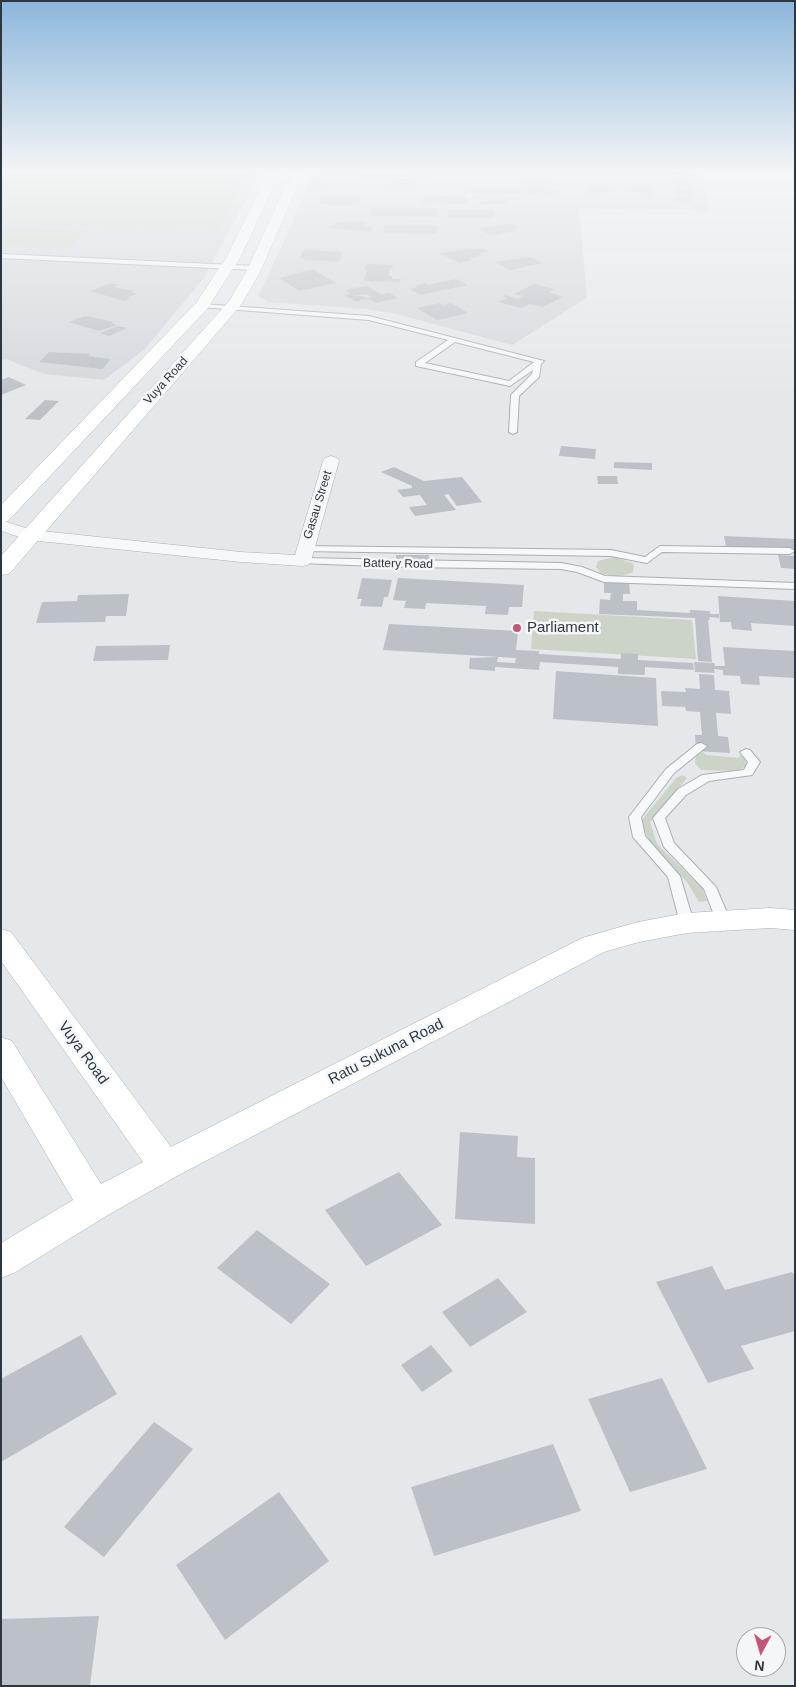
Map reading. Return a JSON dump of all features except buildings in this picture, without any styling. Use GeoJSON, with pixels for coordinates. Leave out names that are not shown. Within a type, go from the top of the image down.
{"type":"FeatureCollection","features":[{"type":"Feature","properties":{"kind":"main road","name":"Vuya Road"},"geometry":{"type":"LineString","coordinates":[[1,517],[202,306],[235,251]]}},
{"type":"Feature","properties":{"kind":"main road","name":"Vuya Road"},"geometry":{"type":"LineString","coordinates":[[1,569],[231,308],[255,268],[263,251]]}},
{"type":"Feature","properties":{"kind":"main road","name":"Ratu Sukuna Road"},"geometry":{"type":"LineString","coordinates":[[1,1262],[95,1205],[166,1166],[593,945],[638,932],[688,923],[770,918],[795,920]]}},
{"type":"Feature","properties":{"kind":"main road","name":"Vuya Road"},"geometry":{"type":"LineString","coordinates":[[1,939],[166,1166]]}},
{"type":"Feature","properties":{"kind":"main road"},"geometry":{"type":"LineString","coordinates":[[1,1049],[95,1205]]}},
{"type":"Feature","properties":{"kind":"street","name":"Gasau Street"},"geometry":{"type":"LineString","coordinates":[[303,555],[331,461]]}},
{"type":"Feature","properties":{"kind":"street","name":"Battery Road"},"geometry":{"type":"LineString","coordinates":[[1,524],[42,522],[303,555]]}},
{"type":"Feature","properties":{"kind":"street","name":"Battery Road"},"geometry":{"type":"LineString","coordinates":[[1,524],[30,535],[241,557],[303,555]]}},
{"type":"Feature","properties":{"kind":"lane"},"geometry":{"type":"LineString","coordinates":[[1,256],[255,268]]}},
{"type":"Feature","properties":{"kind":"lane"},"geometry":{"type":"LineString","coordinates":[[202,306],[369,318],[540,361],[537,364],[536,375],[515,395],[513,432]]}},
{"type":"Feature","properties":{"kind":"lane"},"geometry":{"type":"LineString","coordinates":[[454,339],[419,364],[510,384],[537,364]]}},
{"type":"Feature","properties":{"kind":"lane"},"geometry":{"type":"LineString","coordinates":[[642,580],[651,572],[647,560],[660,549],[790,550]]}},
{"type":"Feature","properties":{"kind":"lane","name":"Battery Road"},"geometry":{"type":"LineString","coordinates":[[303,555],[611,553],[647,560]]}},
{"type":"Feature","properties":{"kind":"lane"},"geometry":{"type":"LineString","coordinates":[[579,569],[580,554]]}},
{"type":"Feature","properties":{"kind":"lane","name":"Battery Road"},"geometry":{"type":"LineString","coordinates":[[303,555],[403,564],[562,566],[579,569],[604,579],[795,586]]}},
{"type":"Feature","properties":{"kind":"lane"},"geometry":{"type":"LineString","coordinates":[[688,923],[674,876],[639,837],[634,817],[670,771],[701,746]]}},
{"type":"Feature","properties":{"kind":"lane"},"geometry":{"type":"LineString","coordinates":[[723,920],[710,887],[668,844],[659,818],[682,792],[706,778],[748,773],[754,762],[746,752]]}},
{"type":"Feature","properties":{"kind":"shaded area"},"geometry":{"type":"Polygon","coordinates":[[[1,251],[218,251],[203,279],[145,349],[104,380],[44,374],[6,359],[1,360],[1,251]]]}},
{"type":"Feature","properties":{"kind":"shaded area"},"geometry":{"type":"Polygon","coordinates":[[[280,251],[583,251],[587,298],[512,345],[396,314],[366,309],[269,302],[258,296],[280,251]]]}},
{"type":"Feature","properties":{"kind":"green space"},"geometry":{"type":"Polygon","coordinates":[[[614,557],[632,563],[634,565],[633,572],[612,576],[601,573],[596,567],[598,561],[614,557]]]}},
{"type":"Feature","properties":{"kind":"green space"},"geometry":{"type":"Polygon","coordinates":[[[534,611],[692,620],[696,659],[531,649],[534,611]]]}},
{"type":"Feature","properties":{"kind":"green space"},"geometry":{"type":"Polygon","coordinates":[[[703,752],[706,755],[739,758],[740,755],[745,759],[746,766],[737,771],[701,770],[695,763],[696,755],[703,752]]]}},
{"type":"Feature","properties":{"kind":"green space"},"geometry":{"type":"Polygon","coordinates":[[[682,775],[687,778],[650,822],[657,844],[702,888],[707,901],[699,902],[687,882],[652,848],[641,821],[676,778],[682,775]]]}},
{"type":"Feature","properties":{"kind":"place","name":"Parliament"},"geometry":{"type":"Point","coordinates":[517,628]}}]}
